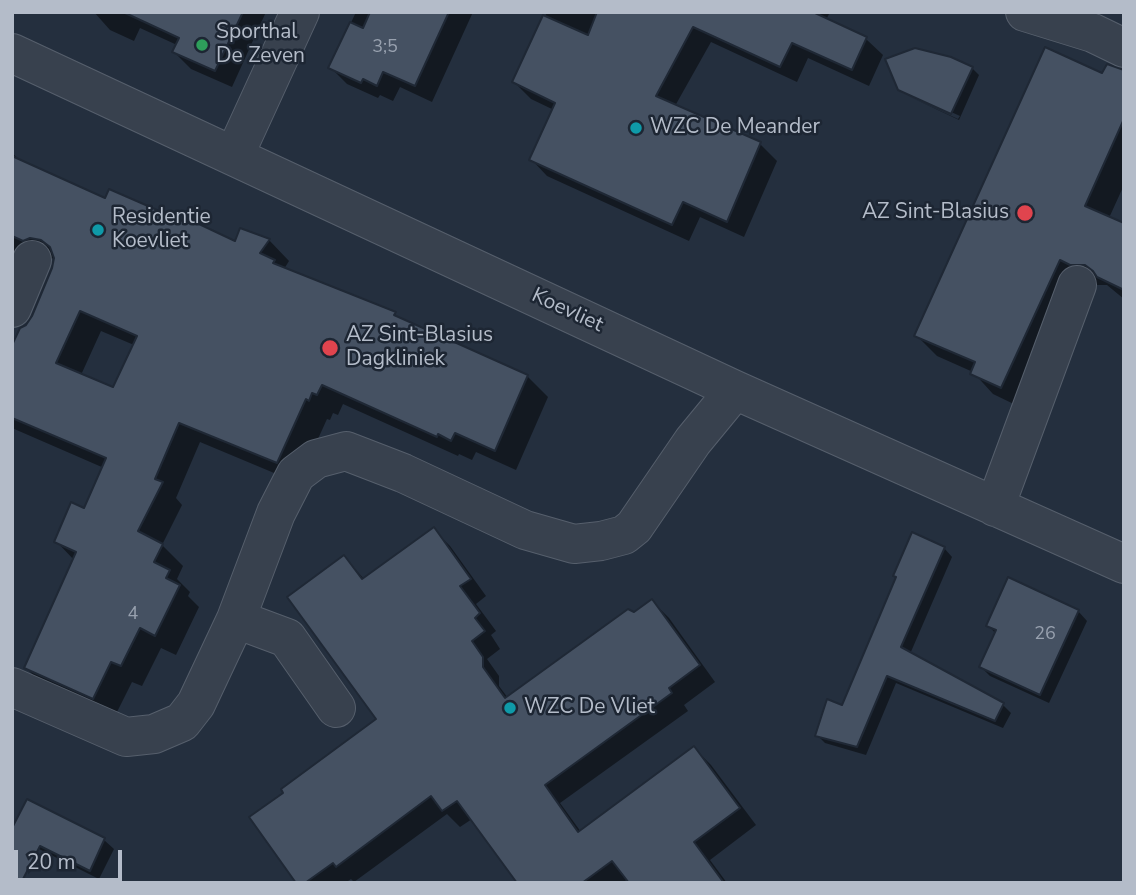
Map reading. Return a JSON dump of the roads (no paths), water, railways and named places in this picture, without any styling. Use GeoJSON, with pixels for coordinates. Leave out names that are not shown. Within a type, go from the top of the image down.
{"type":"FeatureCollection","features":[{"type":"Feature","properties":{"kind":"street"},"geometry":{"type":"LineString","coordinates":[[234,156],[300,12]]}},
{"type":"Feature","properties":{"kind":"street"},"geometry":{"type":"LineString","coordinates":[[1026,12],[1093,33],[1124,48]]}},
{"type":"Feature","properties":{"kind":"street","name":"Koevliet"},"geometry":{"type":"LineString","coordinates":[[12,53],[736,390],[1124,564]]}},
{"type":"Feature","properties":{"kind":"street"},"geometry":{"type":"LineString","coordinates":[[12,308],[32,260]]}},
{"type":"Feature","properties":{"kind":"street"},"geometry":{"type":"LineString","coordinates":[[995,507],[1077,285]]}},
{"type":"Feature","properties":{"kind":"street"},"geometry":{"type":"LineString","coordinates":[[12,687],[126,737],[154,734],[182,722],[196,704],[236,619],[281,503],[296,474],[316,459],[346,451],[402,473],[525,530],[574,544],[601,541],[624,535],[634,527],[687,449],[736,390]]}},
{"type":"Feature","properties":{"kind":"street"},"geometry":{"type":"LineString","coordinates":[[236,619],[287,638],[336,708]]}},
{"type":"Feature","properties":{"kind":"place","name":"Sporthal De Zeven"},"geometry":{"type":"Point","coordinates":[202,45]}},
{"type":"Feature","properties":{"kind":"place","name":"WZC De Meander"},"geometry":{"type":"Point","coordinates":[636,128]}},
{"type":"Feature","properties":{"kind":"place","name":"AZ Sint-Blasius"},"geometry":{"type":"Point","coordinates":[1025,213]}},
{"type":"Feature","properties":{"kind":"place","name":"Residentie Koevliet"},"geometry":{"type":"Point","coordinates":[98,230]}},
{"type":"Feature","properties":{"kind":"place","name":"AZ Sint-Blasius Dagkliniek"},"geometry":{"type":"Point","coordinates":[330,348]}},
{"type":"Feature","properties":{"kind":"place","name":"WZC De Vliet"},"geometry":{"type":"Point","coordinates":[510,708]}}]}
